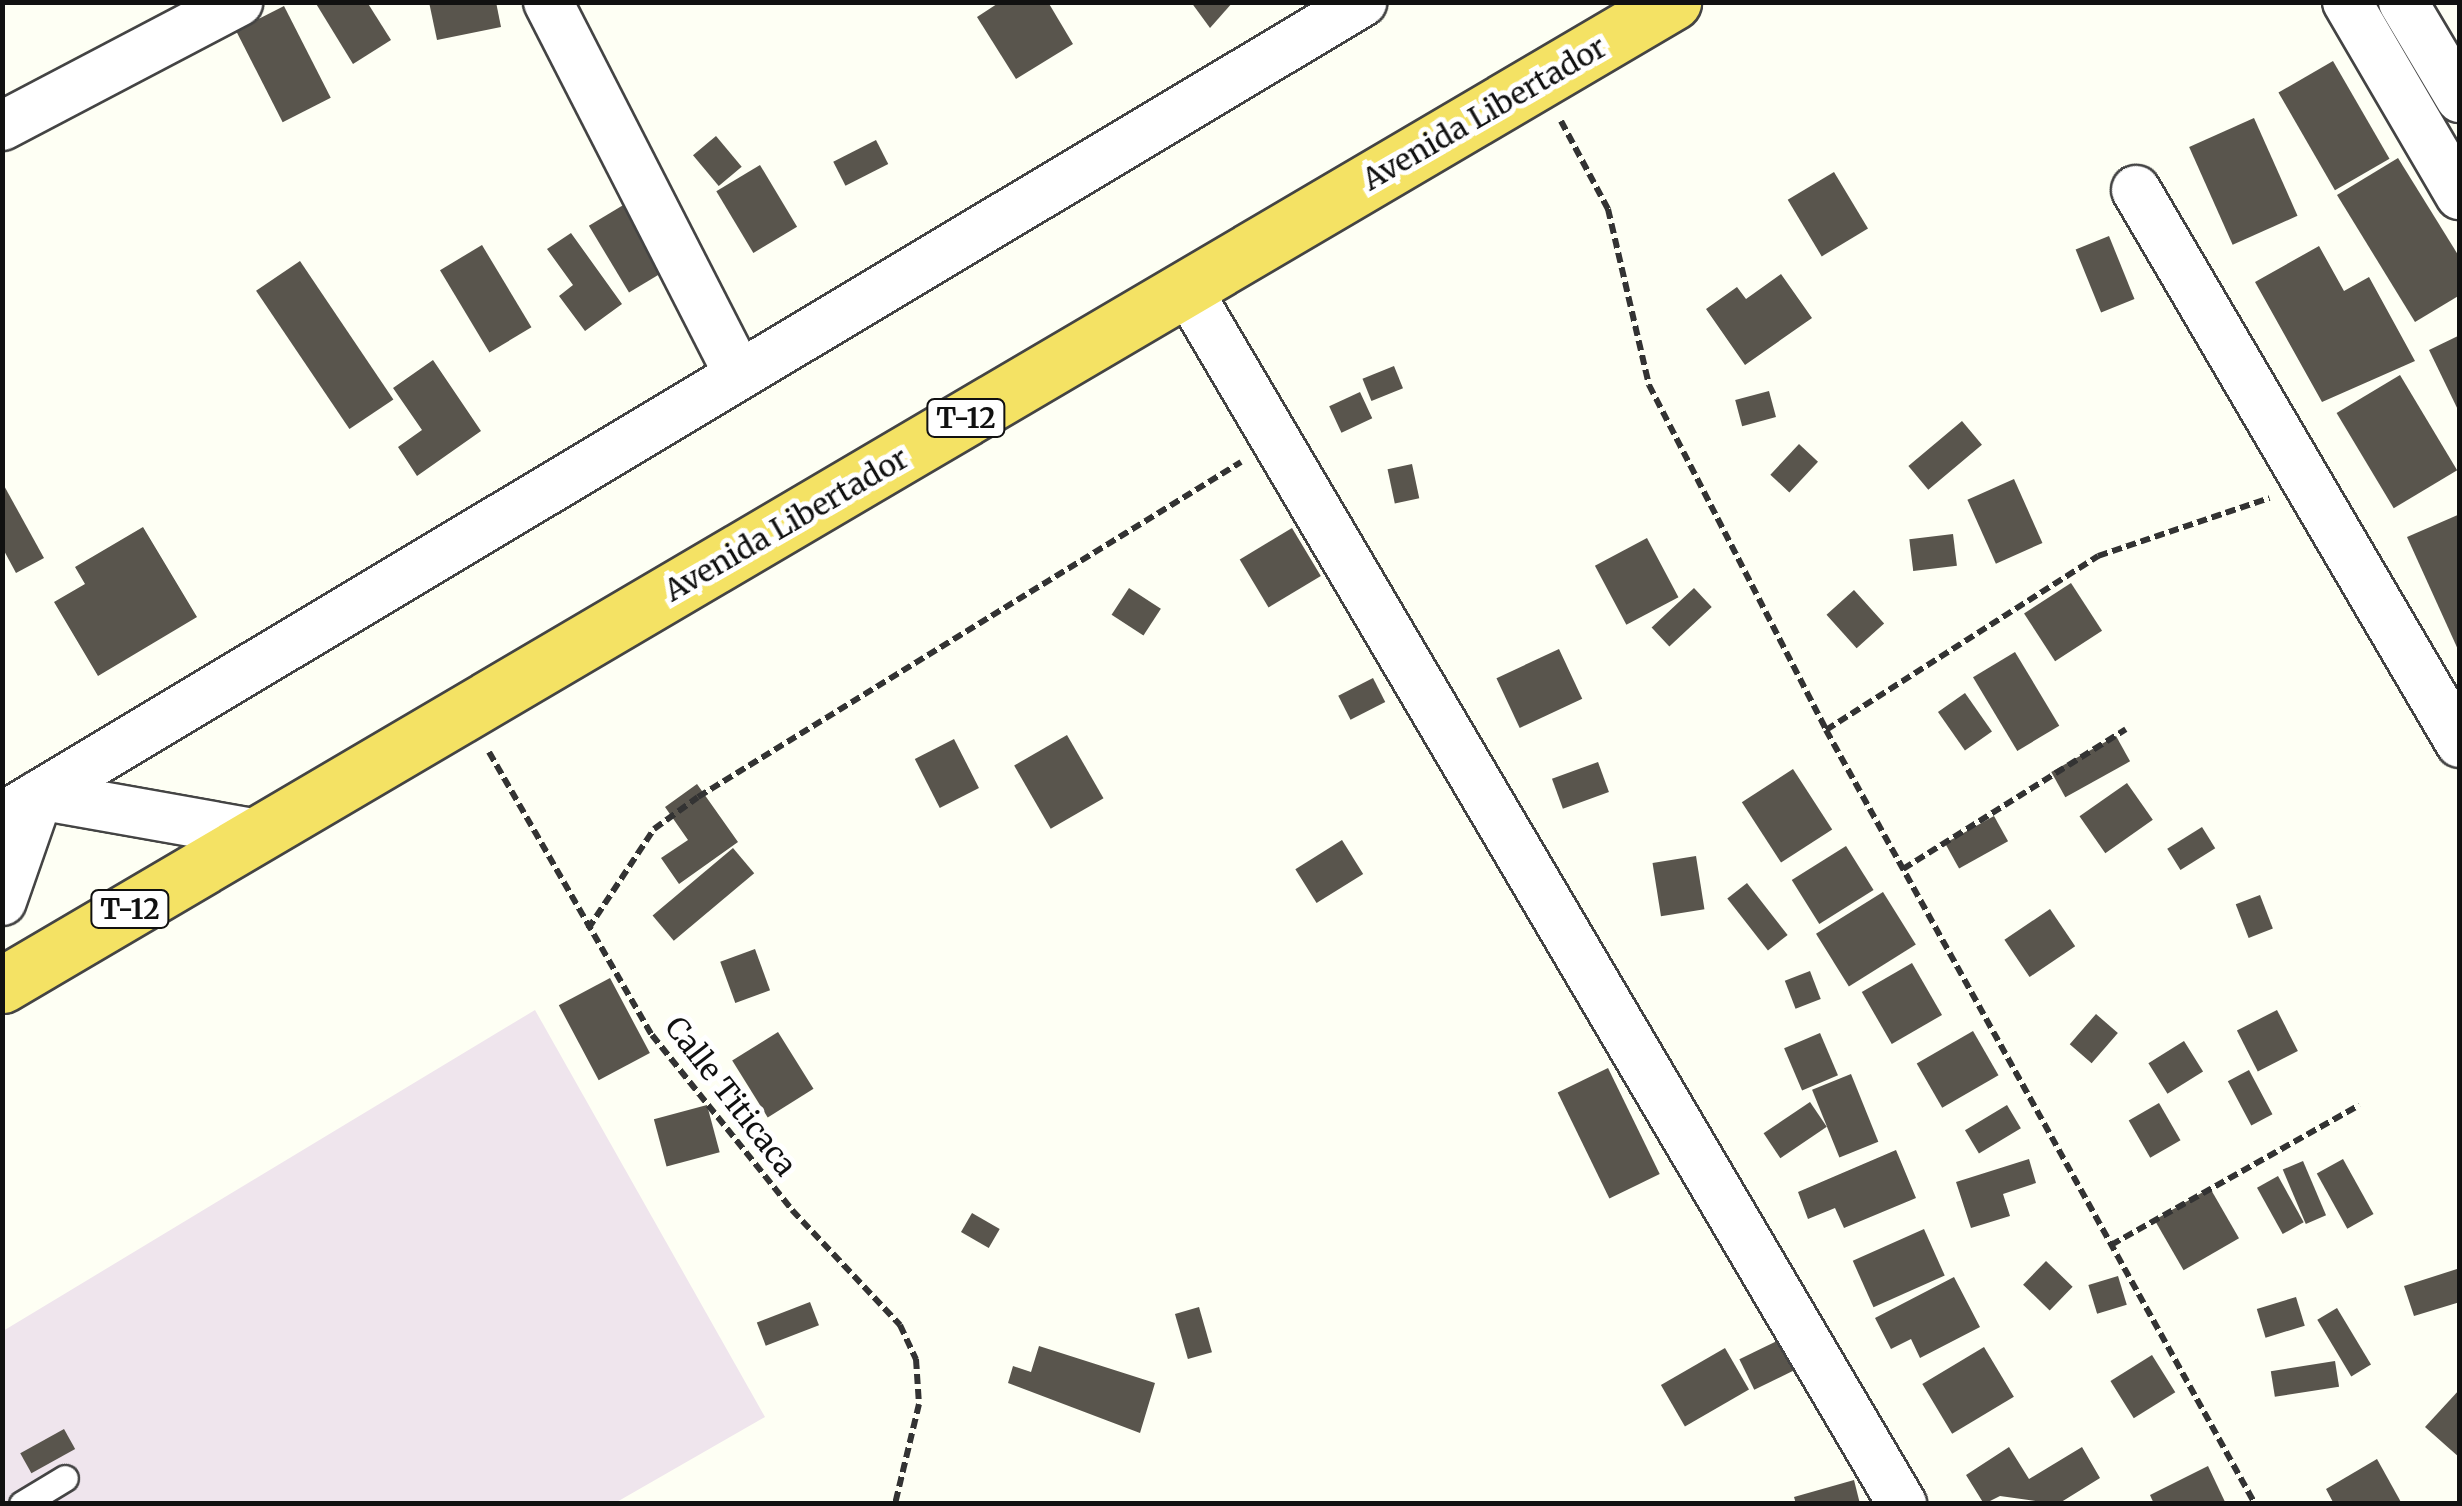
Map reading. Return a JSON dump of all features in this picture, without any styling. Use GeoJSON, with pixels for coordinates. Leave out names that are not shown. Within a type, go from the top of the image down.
{"type":"FeatureCollection","features":[{"type":"Feature","properties":{"kind":"highway","name":"Avenida Libertador"},"geometry":{"type":"LineString","coordinates":[[2,984],[1673,2]]}},
{"type":"Feature","properties":{"kind":"street"},"geometry":{"type":"LineString","coordinates":[[2,126],[238,2]]}},
{"type":"Feature","properties":{"kind":"street"},"geometry":{"type":"LineString","coordinates":[[548,2],[739,375]]}},
{"type":"Feature","properties":{"kind":"street"},"geometry":{"type":"LineString","coordinates":[[2,901],[21,806],[1362,2]]}},
{"type":"Feature","properties":{"kind":"street"},"geometry":{"type":"LineString","coordinates":[[2347,2],[2460,195]]}},
{"type":"Feature","properties":{"kind":"street"},"geometry":{"type":"LineString","coordinates":[[2404,2],[2460,98]]}},
{"type":"Feature","properties":{"kind":"street"},"geometry":{"type":"LineString","coordinates":[[2136,190],[2460,743]]}},
{"type":"Feature","properties":{"kind":"street"},"geometry":{"type":"LineString","coordinates":[[1187,289],[1902,1504]]}},
{"type":"Feature","properties":{"kind":"street"},"geometry":{"type":"LineString","coordinates":[[21,806],[258,834]]}},
{"type":"Feature","properties":{"kind":"lane"},"geometry":{"type":"LineString","coordinates":[[22,1504],[65,1478]]}},
{"type":"Feature","properties":{"kind":"path"},"geometry":{"type":"LineString","coordinates":[[1536,83],[1608,209],[1649,385],[1826,730],[2255,1504]]}},
{"type":"Feature","properties":{"kind":"path"},"geometry":{"type":"LineString","coordinates":[[588,930],[654,829],[698,797],[1277,441]]}},
{"type":"Feature","properties":{"kind":"path"},"geometry":{"type":"LineString","coordinates":[[1826,730],[2098,556],[2308,484]]}},
{"type":"Feature","properties":{"kind":"path","name":"Calle Titicaca"},"geometry":{"type":"LineString","coordinates":[[467,712],[588,930],[695,1092],[900,1325],[916,1359],[919,1404],[895,1504]]}},
{"type":"Feature","properties":{"kind":"path"},"geometry":{"type":"LineString","coordinates":[[1903,869],[2126,729]]}},
{"type":"Feature","properties":{"kind":"path"},"geometry":{"type":"LineString","coordinates":[[2111,1244],[2360,1105]]}},
{"type":"Feature","properties":{"kind":"shaded area"},"geometry":{"type":"Polygon","coordinates":[[[535,1010],[765,1417],[615,1503],[3,1504],[3,1331],[535,1010]]]}},
{"type":"Feature","properties":{"kind":"building"},"geometry":{"type":"Polygon","coordinates":[[[315,2],[367,2],[391,40],[353,64],[315,2]]]}},
{"type":"Feature","properties":{"kind":"building"},"geometry":{"type":"Polygon","coordinates":[[[429,2],[496,2],[501,27],[437,40],[429,2]]]}},
{"type":"Feature","properties":{"kind":"building"},"geometry":{"type":"Polygon","coordinates":[[[1000,2],[1048,2],[1073,44],[1016,79],[977,17],[1000,2]]]}},
{"type":"Feature","properties":{"kind":"building"},"geometry":{"type":"Polygon","coordinates":[[[1191,2],[1233,2],[1210,28],[1191,2]]]}},
{"type":"Feature","properties":{"kind":"building"},"geometry":{"type":"Polygon","coordinates":[[[284,6],[331,98],[283,122],[236,31],[284,6]]]}},
{"type":"Feature","properties":{"kind":"building"},"geometry":{"type":"Polygon","coordinates":[[[2333,61],[2390,159],[2335,190],[2278,93],[2333,61]]]}},
{"type":"Feature","properties":{"kind":"building"},"geometry":{"type":"Polygon","coordinates":[[[2254,118],[2298,216],[2233,245],[2189,147],[2254,118]]]}},
{"type":"Feature","properties":{"kind":"building"},"geometry":{"type":"Polygon","coordinates":[[[716,136],[742,167],[719,186],[693,155],[716,136]]]}},
{"type":"Feature","properties":{"kind":"building"},"geometry":{"type":"Polygon","coordinates":[[[876,140],[888,164],[845,186],[833,162],[876,140]]]}},
{"type":"Feature","properties":{"kind":"building"},"geometry":{"type":"Polygon","coordinates":[[[2398,158],[2460,258],[2460,295],[2415,322],[2337,195],[2398,158]]]}},
{"type":"Feature","properties":{"kind":"building"},"geometry":{"type":"Polygon","coordinates":[[[760,165],[797,227],[753,253],[716,191],[760,165]]]}},
{"type":"Feature","properties":{"kind":"building"},"geometry":{"type":"Polygon","coordinates":[[[1834,172],[1868,229],[1822,256],[1788,200],[1834,172]]]}},
{"type":"Feature","properties":{"kind":"building"},"geometry":{"type":"Polygon","coordinates":[[[630,201],[670,268],[629,293],[589,226],[630,201]]]}},
{"type":"Feature","properties":{"kind":"building"},"geometry":{"type":"Polygon","coordinates":[[[571,233],[622,304],[585,331],[559,296],[573,285],[547,249],[571,233]]]}},
{"type":"Feature","properties":{"kind":"building"},"geometry":{"type":"Polygon","coordinates":[[[2109,236],[2134,299],[2101,313],[2076,249],[2109,236]]]}},
{"type":"Feature","properties":{"kind":"building"},"geometry":{"type":"Polygon","coordinates":[[[482,245],[531,327],[489,353],[440,270],[482,245]]]}},
{"type":"Feature","properties":{"kind":"building"},"geometry":{"type":"Polygon","coordinates":[[[2319,246],[2344,291],[2369,277],[2415,361],[2322,402],[2255,282],[2319,246]]]}},
{"type":"Feature","properties":{"kind":"building"},"geometry":{"type":"Polygon","coordinates":[[[300,261],[393,399],[349,429],[256,291],[300,261]]]}},
{"type":"Feature","properties":{"kind":"building"},"geometry":{"type":"Polygon","coordinates":[[[1781,274],[1812,318],[1745,365],[1706,309],[1737,287],[1746,299],[1781,274]]]}},
{"type":"Feature","properties":{"kind":"building"},"geometry":{"type":"Polygon","coordinates":[[[2460,335],[2460,414],[2429,350],[2460,335]]]}},
{"type":"Feature","properties":{"kind":"building"},"geometry":{"type":"Polygon","coordinates":[[[433,360],[481,431],[417,476],[398,447],[422,430],[393,388],[433,360]]]}},
{"type":"Feature","properties":{"kind":"building"},"geometry":{"type":"Polygon","coordinates":[[[1394,366],[1403,388],[1371,401],[1362,379],[1394,366]]]}},
{"type":"Feature","properties":{"kind":"building"},"geometry":{"type":"Polygon","coordinates":[[[2400,375],[2457,470],[2394,508],[2337,413],[2400,375]]]}},
{"type":"Feature","properties":{"kind":"building"},"geometry":{"type":"Polygon","coordinates":[[[1769,391],[1776,417],[1742,426],[1735,400],[1769,391]]]}},
{"type":"Feature","properties":{"kind":"building"},"geometry":{"type":"Polygon","coordinates":[[[1360,392],[1372,418],[1341,433],[1329,406],[1360,392]]]}},
{"type":"Feature","properties":{"kind":"building"},"geometry":{"type":"Polygon","coordinates":[[[1962,421],[1982,445],[1928,490],[1908,466],[1962,421]]]}},
{"type":"Feature","properties":{"kind":"building"},"geometry":{"type":"Polygon","coordinates":[[[1799,444],[1818,462],[1789,492],[1770,475],[1799,444]]]}},
{"type":"Feature","properties":{"kind":"building"},"geometry":{"type":"Polygon","coordinates":[[[1412,464],[1419,498],[1395,503],[1388,469],[1412,464]]]}},
{"type":"Feature","properties":{"kind":"building"},"geometry":{"type":"Polygon","coordinates":[[[2014,479],[2042,543],[1996,564],[1967,500],[2014,479]]]}},
{"type":"Feature","properties":{"kind":"building"},"geometry":{"type":"Polygon","coordinates":[[[2,482],[44,558],[16,573],[2,547],[2,482]]]}},
{"type":"Feature","properties":{"kind":"building"},"geometry":{"type":"Polygon","coordinates":[[[2460,514],[2460,654],[2407,537],[2460,514]]]}},
{"type":"Feature","properties":{"kind":"building"},"geometry":{"type":"Polygon","coordinates":[[[143,527],[197,617],[98,676],[54,602],[85,584],[75,567],[143,527]]]}},
{"type":"Feature","properties":{"kind":"building"},"geometry":{"type":"Polygon","coordinates":[[[1292,528],[1321,576],[1269,607],[1240,559],[1292,528]]]}},
{"type":"Feature","properties":{"kind":"building"},"geometry":{"type":"Polygon","coordinates":[[[1953,534],[1957,566],[1913,571],[1909,539],[1953,534]]]}},
{"type":"Feature","properties":{"kind":"building"},"geometry":{"type":"Polygon","coordinates":[[[1647,538],[1678,597],[1626,625],[1595,566],[1647,538]]]}},
{"type":"Feature","properties":{"kind":"building"},"geometry":{"type":"Polygon","coordinates":[[[2071,583],[2102,631],[2055,661],[2024,613],[2071,583]]]}},
{"type":"Feature","properties":{"kind":"building"},"geometry":{"type":"Polygon","coordinates":[[[1129,588],[1161,609],[1143,636],[1112,615],[1129,588]]]}},
{"type":"Feature","properties":{"kind":"building"},"geometry":{"type":"Polygon","coordinates":[[[1694,588],[1712,607],[1669,647],[1652,628],[1694,588]]]}},
{"type":"Feature","properties":{"kind":"building"},"geometry":{"type":"Polygon","coordinates":[[[1854,590],[1884,623],[1857,648],[1827,615],[1854,590]]]}},
{"type":"Feature","properties":{"kind":"building"},"geometry":{"type":"Polygon","coordinates":[[[1559,649],[1582,699],[1520,728],[1496,678],[1559,649]]]}},
{"type":"Feature","properties":{"kind":"building"},"geometry":{"type":"Polygon","coordinates":[[[2015,652],[2059,726],[2017,751],[1973,677],[2015,652]]]}},
{"type":"Feature","properties":{"kind":"building"},"geometry":{"type":"Polygon","coordinates":[[[1373,678],[1385,702],[1351,720],[1338,696],[1373,678]]]}},
{"type":"Feature","properties":{"kind":"building"},"geometry":{"type":"Polygon","coordinates":[[[1965,693],[1992,732],[1965,750],[1938,712],[1965,693]]]}},
{"type":"Feature","properties":{"kind":"building"},"geometry":{"type":"Polygon","coordinates":[[[1067,735],[1104,798],[1051,829],[1014,766],[1067,735]]]}},
{"type":"Feature","properties":{"kind":"building"},"geometry":{"type":"Polygon","coordinates":[[[2116,736],[2130,761],[2065,797],[2051,772],[2116,736]]]}},
{"type":"Feature","properties":{"kind":"building"},"geometry":{"type":"Polygon","coordinates":[[[954,739],[979,788],[940,808],[915,759],[954,739]]]}},
{"type":"Feature","properties":{"kind":"building"},"geometry":{"type":"Polygon","coordinates":[[[1598,762],[1609,792],[1563,809],[1552,779],[1598,762]]]}},
{"type":"Feature","properties":{"kind":"building"},"geometry":{"type":"Polygon","coordinates":[[[1793,769],[1832,829],[1781,863],[1742,802],[1793,769]]]}},
{"type":"Feature","properties":{"kind":"building"},"geometry":{"type":"Polygon","coordinates":[[[2127,783],[2153,820],[2105,853],[2079,816],[2127,783]]]}},
{"type":"Feature","properties":{"kind":"building"},"geometry":{"type":"Polygon","coordinates":[[[697,784],[738,842],[679,884],[661,858],[688,840],[665,807],[697,784]]]}},
{"type":"Feature","properties":{"kind":"building"},"geometry":{"type":"Polygon","coordinates":[[[1994,816],[2008,841],[1959,869],[1945,843],[1994,816]]]}},
{"type":"Feature","properties":{"kind":"building"},"geometry":{"type":"Polygon","coordinates":[[[2202,827],[2215,848],[2180,870],[2167,849],[2202,827]]]}},
{"type":"Feature","properties":{"kind":"building"},"geometry":{"type":"Polygon","coordinates":[[[1342,840],[1363,874],[1317,903],[1295,869],[1342,840]]]}},
{"type":"Feature","properties":{"kind":"building"},"geometry":{"type":"Polygon","coordinates":[[[1846,846],[1874,890],[1819,924],[1792,880],[1846,846]]]}},
{"type":"Feature","properties":{"kind":"building"},"geometry":{"type":"Polygon","coordinates":[[[733,848],[754,873],[674,941],[653,915],[733,848]]]}},
{"type":"Feature","properties":{"kind":"building"},"geometry":{"type":"Polygon","coordinates":[[[1696,856],[1704,909],[1661,916],[1653,863],[1696,856]]]}},
{"type":"Feature","properties":{"kind":"building"},"geometry":{"type":"Polygon","coordinates":[[[1747,883],[1788,935],[1768,950],[1727,898],[1747,883]]]}},
{"type":"Feature","properties":{"kind":"building"},"geometry":{"type":"Polygon","coordinates":[[[1883,892],[1916,945],[1849,986],[1816,934],[1883,892]]]}},
{"type":"Feature","properties":{"kind":"building"},"geometry":{"type":"Polygon","coordinates":[[[2260,895],[2273,929],[2249,938],[2236,904],[2260,895]]]}},
{"type":"Feature","properties":{"kind":"building"},"geometry":{"type":"Polygon","coordinates":[[[2050,909],[2075,946],[2030,977],[2004,940],[2050,909]]]}},
{"type":"Feature","properties":{"kind":"building"},"geometry":{"type":"Polygon","coordinates":[[[755,949],[770,990],[735,1003],[720,962],[755,949]]]}},
{"type":"Feature","properties":{"kind":"building"},"geometry":{"type":"Polygon","coordinates":[[[1912,963],[1942,1015],[1892,1044],[1862,992],[1912,963]]]}},
{"type":"Feature","properties":{"kind":"building"},"geometry":{"type":"Polygon","coordinates":[[[1810,971],[1821,999],[1796,1009],[1785,981],[1810,971]]]}},
{"type":"Feature","properties":{"kind":"building"},"geometry":{"type":"Polygon","coordinates":[[[610,978],[650,1053],[599,1080],[559,1005],[610,978]]]}},
{"type":"Feature","properties":{"kind":"building"},"geometry":{"type":"Polygon","coordinates":[[[2277,1010],[2298,1051],[2258,1071],[2237,1030],[2277,1010]]]}},
{"type":"Feature","properties":{"kind":"building"},"geometry":{"type":"Polygon","coordinates":[[[2096,1014],[2118,1033],[2092,1063],[2070,1044],[2096,1014]]]}},
{"type":"Feature","properties":{"kind":"building"},"geometry":{"type":"Polygon","coordinates":[[[1973,1031],[1998,1075],[1942,1108],[1917,1064],[1973,1031]]]}},
{"type":"Feature","properties":{"kind":"building"},"geometry":{"type":"Polygon","coordinates":[[[778,1032],[814,1089],[768,1117],[732,1061],[778,1032]]]}},
{"type":"Feature","properties":{"kind":"building"},"geometry":{"type":"Polygon","coordinates":[[[1820,1033],[1838,1075],[1802,1091],[1784,1048],[1820,1033]]]}},
{"type":"Feature","properties":{"kind":"building"},"geometry":{"type":"Polygon","coordinates":[[[2184,1041],[2203,1072],[2167,1094],[2148,1063],[2184,1041]]]}},
{"type":"Feature","properties":{"kind":"building"},"geometry":{"type":"Polygon","coordinates":[[[1608,1068],[1660,1174],[1609,1199],[1558,1093],[1608,1068]]]}},
{"type":"Feature","properties":{"kind":"building"},"geometry":{"type":"Polygon","coordinates":[[[2249,1070],[2272,1114],[2251,1125],[2228,1081],[2249,1070]]]}},
{"type":"Feature","properties":{"kind":"building"},"geometry":{"type":"Polygon","coordinates":[[[1851,1074],[1878,1142],[1839,1157],[1812,1090],[1851,1074]]]}},
{"type":"Feature","properties":{"kind":"building"},"geometry":{"type":"Polygon","coordinates":[[[1810,1102],[1827,1127],[1780,1158],[1764,1133],[1810,1102]]]}},
{"type":"Feature","properties":{"kind":"building"},"geometry":{"type":"Polygon","coordinates":[[[2159,1103],[2180,1140],[2150,1158],[2129,1120],[2159,1103]]]}},
{"type":"Feature","properties":{"kind":"building"},"geometry":{"type":"Polygon","coordinates":[[[707,1105],[720,1152],[667,1167],[654,1119],[707,1105]]]}},
{"type":"Feature","properties":{"kind":"building"},"geometry":{"type":"Polygon","coordinates":[[[2007,1105],[2021,1128],[1979,1153],[1965,1130],[2007,1105]]]}},
{"type":"Feature","properties":{"kind":"building"},"geometry":{"type":"Polygon","coordinates":[[[1896,1150],[1916,1198],[1844,1228],[1835,1208],[1808,1219],[1798,1192],[1896,1150]]]}},
{"type":"Feature","properties":{"kind":"building"},"geometry":{"type":"Polygon","coordinates":[[[2029,1159],[2036,1183],[2003,1194],[2010,1216],[1971,1228],[1956,1182],[2029,1159]]]}},
{"type":"Feature","properties":{"kind":"building"},"geometry":{"type":"Polygon","coordinates":[[[2343,1159],[2374,1214],[2347,1229],[2317,1174],[2343,1159]]]}},
{"type":"Feature","properties":{"kind":"building"},"geometry":{"type":"Polygon","coordinates":[[[2303,1161],[2326,1215],[2306,1224],[2283,1170],[2303,1161]]]}},
{"type":"Feature","properties":{"kind":"building"},"geometry":{"type":"Polygon","coordinates":[[[2278,1176],[2304,1222],[2283,1234],[2257,1188],[2278,1176]]]}},
{"type":"Feature","properties":{"kind":"building"},"geometry":{"type":"Polygon","coordinates":[[[2210,1188],[2239,1238],[2184,1270],[2155,1220],[2210,1188]]]}},
{"type":"Feature","properties":{"kind":"building"},"geometry":{"type":"Polygon","coordinates":[[[972,1213],[1000,1229],[989,1248],[961,1232],[972,1213]]]}},
{"type":"Feature","properties":{"kind":"building"},"geometry":{"type":"Polygon","coordinates":[[[1924,1229],[1945,1276],[1873,1307],[1853,1261],[1924,1229]]]}},
{"type":"Feature","properties":{"kind":"building"},"geometry":{"type":"Polygon","coordinates":[[[2046,1261],[2073,1287],[2050,1310],[2023,1285],[2046,1261]]]}},
{"type":"Feature","properties":{"kind":"building"},"geometry":{"type":"Polygon","coordinates":[[[2457,1269],[2460,1302],[2414,1316],[2404,1286],[2457,1269]]]}},
{"type":"Feature","properties":{"kind":"building"},"geometry":{"type":"Polygon","coordinates":[[[2118,1276],[2127,1305],[2097,1314],[2088,1285],[2118,1276]]]}},
{"type":"Feature","properties":{"kind":"building"},"geometry":{"type":"Polygon","coordinates":[[[1954,1277],[1980,1327],[1920,1358],[1911,1339],[1891,1349],[1875,1318],[1954,1277]]]}},
{"type":"Feature","properties":{"kind":"building"},"geometry":{"type":"Polygon","coordinates":[[[2296,1297],[2305,1326],[2266,1338],[2257,1309],[2296,1297]]]}},
{"type":"Feature","properties":{"kind":"building"},"geometry":{"type":"Polygon","coordinates":[[[810,1302],[819,1325],[766,1346],[757,1322],[810,1302]]]}},
{"type":"Feature","properties":{"kind":"building"},"geometry":{"type":"Polygon","coordinates":[[[1199,1307],[1212,1352],[1188,1359],[1175,1314],[1199,1307]]]}},
{"type":"Feature","properties":{"kind":"building"},"geometry":{"type":"Polygon","coordinates":[[[2337,1308],[2371,1365],[2351,1376],[2317,1320],[2337,1308]]]}},
{"type":"Feature","properties":{"kind":"building"},"geometry":{"type":"Polygon","coordinates":[[[1787,1336],[1802,1367],[1754,1390],[1739,1359],[1787,1336]]]}},
{"type":"Feature","properties":{"kind":"building"},"geometry":{"type":"Polygon","coordinates":[[[1039,1346],[1155,1383],[1140,1433],[1008,1383],[1013,1366],[1031,1372],[1039,1346]]]}},
{"type":"Feature","properties":{"kind":"building"},"geometry":{"type":"Polygon","coordinates":[[[1984,1347],[2014,1397],[1952,1434],[1922,1384],[1984,1347]]]}},
{"type":"Feature","properties":{"kind":"building"},"geometry":{"type":"Polygon","coordinates":[[[1725,1348],[1749,1390],[1685,1427],[1661,1385],[1725,1348]]]}},
{"type":"Feature","properties":{"kind":"building"},"geometry":{"type":"Polygon","coordinates":[[[2152,1355],[2175,1392],[2134,1418],[2110,1381],[2152,1355]]]}},
{"type":"Feature","properties":{"kind":"building"},"geometry":{"type":"Polygon","coordinates":[[[2335,1361],[2339,1387],[2275,1397],[2271,1371],[2335,1361]]]}},
{"type":"Feature","properties":{"kind":"building"},"geometry":{"type":"Polygon","coordinates":[[[2460,1389],[2460,1458],[2425,1427],[2460,1389]]]}},
{"type":"Feature","properties":{"kind":"building"},"geometry":{"type":"Polygon","coordinates":[[[64,1429],[75,1449],[31,1473],[20,1453],[64,1429]]]}},
{"type":"Feature","properties":{"kind":"building"},"geometry":{"type":"Polygon","coordinates":[[[2009,1447],[2029,1479],[2082,1447],[2100,1478],[2058,1504],[2000,1496],[1984,1504],[1966,1475],[2009,1447]]]}},
{"type":"Feature","properties":{"kind":"building"},"geometry":{"type":"Polygon","coordinates":[[[2377,1459],[2402,1504],[2334,1504],[2326,1489],[2377,1459]]]}},
{"type":"Feature","properties":{"kind":"building"},"geometry":{"type":"Polygon","coordinates":[[[2208,1466],[2226,1504],[2154,1504],[2150,1495],[2208,1466]]]}},
{"type":"Feature","properties":{"kind":"building"},"geometry":{"type":"Polygon","coordinates":[[[1854,1480],[1860,1504],[1796,1504],[1794,1497],[1854,1480]]]}}]}
